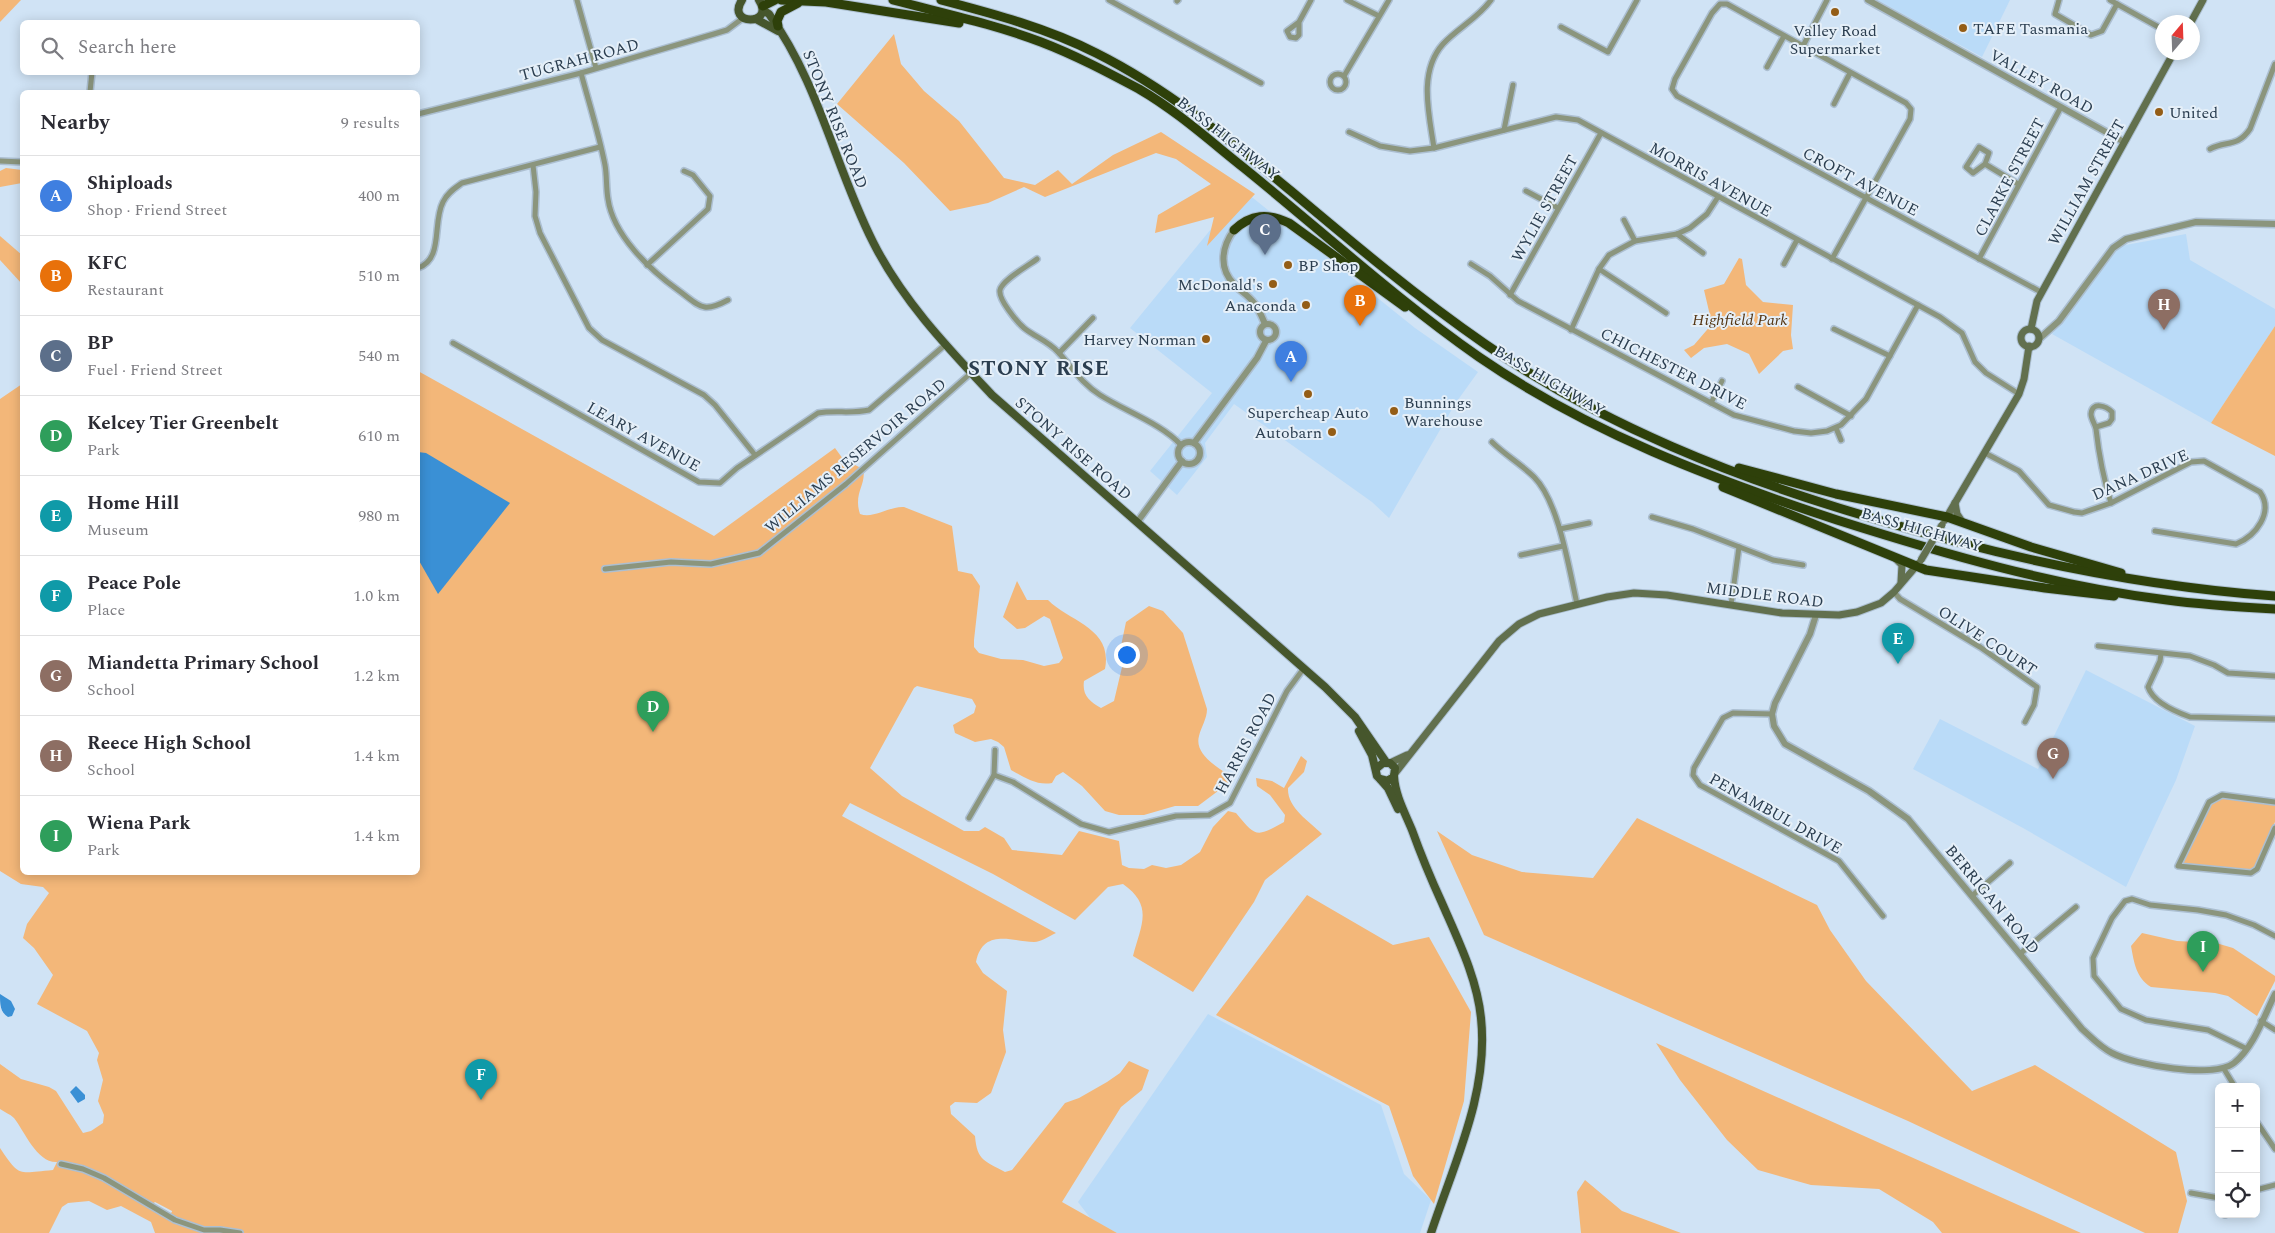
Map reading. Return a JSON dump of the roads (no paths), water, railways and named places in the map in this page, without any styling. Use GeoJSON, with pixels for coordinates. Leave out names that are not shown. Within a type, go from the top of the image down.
{"type":"FeatureCollection","features":[{"type":"Feature","properties":{"kind":"highway"},"geometry":{"type":"LineString","coordinates":[[762,5],[775,0]]}},
{"type":"Feature","properties":{"kind":"highway"},"geometry":{"type":"LineString","coordinates":[[781,0],[826,2],[975,25],[1020,35]]}},
{"type":"Feature","properties":{"kind":"highway","name":"BASS HIGHWAY"},"geometry":{"type":"LineString","coordinates":[[893,0],[1020,35],[1091,64],[1142,91],[1173,112],[1437,326],[1481,358],[1532,390],[1619,436],[1713,477],[1896,538],[2067,582],[2166,600],[2275,608]]}},
{"type":"Feature","properties":{"kind":"highway","name":"BASS HIGHWAY"},"geometry":{"type":"LineString","coordinates":[[941,0],[1038,28],[1097,53],[1168,94],[1222,134],[1444,315],[1474,336],[1550,385],[1674,448],[1763,484],[1925,534],[2095,574],[2175,586],[2275,596]]}},
{"type":"Feature","properties":{"kind":"highway"},"geometry":{"type":"LineString","coordinates":[[780,30],[777,21],[781,12],[801,2]]}},
{"type":"Feature","properties":{"kind":"highway"},"geometry":{"type":"LineString","coordinates":[[1234,230],[1243,222],[1255,217],[1273,216],[1285,221],[1390,298],[1437,326]]}},
{"type":"Feature","properties":{"kind":"highway"},"geometry":{"type":"LineString","coordinates":[[1619,436],[1696,476],[1893,556],[1918,563],[2045,588],[2166,600]]}},
{"type":"Feature","properties":{"kind":"highway"},"geometry":{"type":"LineString","coordinates":[[1674,448],[1756,474],[1836,494],[1947,517],[2087,565],[2175,586]]}},
{"type":"Feature","properties":{"kind":"main road"},"geometry":{"type":"LineString","coordinates":[[2195,15],[2203,0]]}},
{"type":"Feature","properties":{"kind":"main road"},"geometry":{"type":"LineString","coordinates":[[740,1],[739,9],[743,18],[750,20],[756,19],[762,5]]}},
{"type":"Feature","properties":{"kind":"main road","name":"STONY RISE ROAD"},"geometry":{"type":"LineString","coordinates":[[762,5],[796,55],[873,242],[896,282],[945,345],[992,395],[1304,668],[1354,717],[1388,762]]}},
{"type":"Feature","properties":{"kind":"main road","name":"STONY RISE ROAD"},"geometry":{"type":"LineString","coordinates":[[756,19],[780,30]]}},
{"type":"Feature","properties":{"kind":"main road","name":"WILLIAM STREET"},"geometry":{"type":"LineString","coordinates":[[2031,329],[2033,311],[2041,292],[2170,60]]}},
{"type":"Feature","properties":{"kind":"main road"},"geometry":{"type":"LineString","coordinates":[[2031,329],[2038,333],[2039,339],[2036,344],[2029,346],[2022,341],[2022,335],[2025,330],[2031,329]]}},
{"type":"Feature","properties":{"kind":"main road","name":"MIDDLE ROAD"},"geometry":{"type":"LineString","coordinates":[[1395,774],[1499,640],[1520,624],[1539,614],[1577,604],[1634,593],[1816,615],[1839,615],[1857,612],[1881,603],[1901,585],[1918,563],[1985,454],[2019,394],[2024,379],[2029,346]]}},
{"type":"Feature","properties":{"kind":"main road"},"geometry":{"type":"LineString","coordinates":[[1955,503],[1957,514],[1963,523]]}},
{"type":"Feature","properties":{"kind":"main road"},"geometry":{"type":"LineString","coordinates":[[1893,556],[1902,565],[1901,585]]}},
{"type":"Feature","properties":{"kind":"main road","name":"STONY RISE ROAD"},"geometry":{"type":"LineString","coordinates":[[1342,704],[1372,755],[1377,768]]}},
{"type":"Feature","properties":{"kind":"main road","name":"MIDDLE ROAD"},"geometry":{"type":"LineString","coordinates":[[1388,762],[1410,753]]}},
{"type":"Feature","properties":{"kind":"main road"},"geometry":{"type":"LineString","coordinates":[[1419,851],[1399,800],[1395,774],[1388,762],[1379,764],[1377,776],[1388,788],[1419,851],[1462,948],[1474,983],[1481,1016],[1482,1047],[1476,1102],[1431,1233]]}},
{"type":"Feature","properties":{"kind":"main road"},"geometry":{"type":"LineString","coordinates":[[1380,779],[1388,781],[1395,774]]}},
{"type":"Feature","properties":{"kind":"street"},"geometry":{"type":"LineString","coordinates":[[577,0],[596,68]]}},
{"type":"Feature","properties":{"kind":"street"},"geometry":{"type":"LineString","coordinates":[[1109,0],[1262,83]]}},
{"type":"Feature","properties":{"kind":"street"},"geometry":{"type":"LineString","coordinates":[[1299,22],[1311,0]]}},
{"type":"Feature","properties":{"kind":"street"},"geometry":{"type":"LineString","coordinates":[[1347,0],[1379,16]]}},
{"type":"Feature","properties":{"kind":"street"},"geometry":{"type":"LineString","coordinates":[[1344,76],[1388,0]]}},
{"type":"Feature","properties":{"kind":"street"},"geometry":{"type":"LineString","coordinates":[[1434,148],[1427,93],[1428,79],[1434,60],[1442,45],[1474,19],[1491,0]]}},
{"type":"Feature","properties":{"kind":"street"},"geometry":{"type":"LineString","coordinates":[[1561,27],[1608,52],[1637,0]]}},
{"type":"Feature","properties":{"kind":"street"},"geometry":{"type":"LineString","coordinates":[[1803,46],[1827,0]]}},
{"type":"Feature","properties":{"kind":"street","name":"VALLEY ROAD"},"geometry":{"type":"LineString","coordinates":[[1868,0],[2124,142]]}},
{"type":"Feature","properties":{"kind":"street"},"geometry":{"type":"LineString","coordinates":[[2060,0],[2056,14],[2091,35],[2102,31],[2117,4]]}},
{"type":"Feature","properties":{"kind":"street"},"geometry":{"type":"LineString","coordinates":[[2110,0],[2155,25]]}},
{"type":"Feature","properties":{"kind":"street","name":"CROFT AVENUE"},"geometry":{"type":"LineString","coordinates":[[1784,36],[1727,4],[1720,4],[1702,30],[1675,79],[1672,89],[1676,96],[2041,292]]}},
{"type":"Feature","properties":{"kind":"street","name":"TUGRAH ROAD"},"geometry":{"type":"LineString","coordinates":[[420,114],[582,73],[723,31],[743,18]]}},
{"type":"Feature","properties":{"kind":"street"},"geometry":{"type":"LineString","coordinates":[[1767,67],[1784,36],[1906,103],[1911,110],[1910,119],[1832,259]]}},
{"type":"Feature","properties":{"kind":"street"},"geometry":{"type":"LineString","coordinates":[[2210,149],[2217,145],[2236,143],[2246,136],[2275,64]]}},
{"type":"Feature","properties":{"kind":"street"},"geometry":{"type":"LineString","coordinates":[[582,73],[606,166],[608,199],[611,213],[620,230],[656,274],[706,309],[713,308],[728,300]]}},
{"type":"Feature","properties":{"kind":"street"},"geometry":{"type":"LineString","coordinates":[[1834,104],[1850,73]]}},
{"type":"Feature","properties":{"kind":"street"},"geometry":{"type":"LineString","coordinates":[[90,90],[92,75]]}},
{"type":"Feature","properties":{"kind":"street"},"geometry":{"type":"LineString","coordinates":[[1504,130],[1513,85]]}},
{"type":"Feature","properties":{"kind":"street","name":"CLARKE STREET"},"geometry":{"type":"LineString","coordinates":[[1979,259],[2061,107]]}},
{"type":"Feature","properties":{"kind":"street","name":"MORRIS AVENUE"},"geometry":{"type":"LineString","coordinates":[[1349,132],[1380,146],[1410,151],[1434,148],[1556,117],[1578,120],[1940,317],[1962,333],[1974,362],[1986,373],[2019,394]]}},
{"type":"Feature","properties":{"kind":"street","name":"WYLIE STREET"},"geometry":{"type":"LineString","coordinates":[[1510,295],[1601,133]]}},
{"type":"Feature","properties":{"kind":"street"},"geometry":{"type":"LineString","coordinates":[[420,267],[425,266],[433,254],[437,236],[437,220],[443,202],[450,192],[462,182],[600,147]]}},
{"type":"Feature","properties":{"kind":"street"},"geometry":{"type":"LineString","coordinates":[[1979,147],[1990,153],[1985,164],[1973,172],[1966,168],[1979,147]]}},
{"type":"Feature","properties":{"kind":"street"},"geometry":{"type":"LineString","coordinates":[[0,161],[20,162]]}},
{"type":"Feature","properties":{"kind":"street"},"geometry":{"type":"LineString","coordinates":[[1985,164],[2018,184]]}},
{"type":"Feature","properties":{"kind":"street"},"geometry":{"type":"LineString","coordinates":[[533,165],[536,192],[535,216],[540,233],[589,328],[602,340],[704,395],[715,405],[755,456]]}},
{"type":"Feature","properties":{"kind":"street"},"geometry":{"type":"LineString","coordinates":[[647,265],[708,209],[710,196],[693,175],[684,171]]}},
{"type":"Feature","properties":{"kind":"street"},"geometry":{"type":"LineString","coordinates":[[1526,191],[1558,208]]}},
{"type":"Feature","properties":{"kind":"street"},"geometry":{"type":"LineString","coordinates":[[1571,330],[1599,268],[1609,255],[1635,241],[1677,234],[1690,228],[1707,214],[1718,197]]}},
{"type":"Feature","properties":{"kind":"street"},"geometry":{"type":"LineString","coordinates":[[1624,220],[1635,241]]}},
{"type":"Feature","properties":{"kind":"street"},"geometry":{"type":"LineString","coordinates":[[2039,339],[2061,317],[2113,248],[2126,239],[2196,222],[2275,224]]}},
{"type":"Feature","properties":{"kind":"street"},"geometry":{"type":"LineString","coordinates":[[1234,230],[1227,239],[1224,250],[1223,262],[1226,273],[1233,284],[1248,295],[1258,308],[1264,324]]}},
{"type":"Feature","properties":{"kind":"street"},"geometry":{"type":"LineString","coordinates":[[1677,234],[1702,253]]}},
{"type":"Feature","properties":{"kind":"street"},"geometry":{"type":"LineString","coordinates":[[1784,264],[1797,240]]}},
{"type":"Feature","properties":{"kind":"street"},"geometry":{"type":"LineString","coordinates":[[1037,259],[1005,281],[1000,290],[1000,298],[1024,327],[1049,343],[1080,379],[1099,395],[1169,435],[1181,445]]}},
{"type":"Feature","properties":{"kind":"street","name":"CHICHESTER DRIVE"},"geometry":{"type":"LineString","coordinates":[[1471,264],[1490,276],[1510,295],[1571,330],[1734,415],[1794,431],[1811,433],[1836,428],[1851,416],[1866,398],[1918,305]]}},
{"type":"Feature","properties":{"kind":"street"},"geometry":{"type":"LineString","coordinates":[[1599,268],[1666,313]]}},
{"type":"Feature","properties":{"kind":"street"},"geometry":{"type":"LineString","coordinates":[[1059,353],[1093,318]]}},
{"type":"Feature","properties":{"kind":"street"},"geometry":{"type":"LineString","coordinates":[[1194,443],[1257,358],[1266,341],[1274,338],[1277,332],[1272,325],[1264,324]]}},
{"type":"Feature","properties":{"kind":"street"},"geometry":{"type":"LineString","coordinates":[[1264,324],[1260,329],[1260,335],[1266,341]]}},
{"type":"Feature","properties":{"kind":"street"},"geometry":{"type":"LineString","coordinates":[[1834,329],[1890,356]]}},
{"type":"Feature","properties":{"kind":"street","name":"LEARY AVENUE"},"geometry":{"type":"LineString","coordinates":[[452,343],[699,482],[720,482],[818,413],[833,410],[856,413],[869,410],[945,345]]}},
{"type":"Feature","properties":{"kind":"street","name":"WILLIAMS RESERVOIR ROAD"},"geometry":{"type":"LineString","coordinates":[[605,569],[671,562],[712,564],[759,553],[846,484],[971,373]]}},
{"type":"Feature","properties":{"kind":"street"},"geometry":{"type":"LineString","coordinates":[[1711,403],[1722,381]]}},
{"type":"Feature","properties":{"kind":"street"},"geometry":{"type":"LineString","coordinates":[[1798,388],[1851,416]]}},
{"type":"Feature","properties":{"kind":"street"},"geometry":{"type":"LineString","coordinates":[[2096,427],[2108,423],[2112,419],[2112,412],[2107,407],[2101,405],[2095,407],[2091,412],[2091,417],[2096,427],[2096,446],[2111,503]]}},
{"type":"Feature","properties":{"kind":"street"},"geometry":{"type":"LineString","coordinates":[[1836,428],[1841,440]]}},
{"type":"Feature","properties":{"kind":"street"},"geometry":{"type":"LineString","coordinates":[[1187,442],[1194,443],[1199,449],[1198,459],[1189,464],[1182,462],[1178,455],[1181,445],[1187,442]]}},
{"type":"Feature","properties":{"kind":"street"},"geometry":{"type":"LineString","coordinates":[[1492,442],[1529,472],[1540,484],[1560,529],[1577,604]]}},
{"type":"Feature","properties":{"kind":"street","name":"DANA DRIVE"},"geometry":{"type":"LineString","coordinates":[[1985,454],[2019,471],[2049,505],[2074,512],[2082,513],[2111,503],[2191,462],[2204,461],[2260,492],[2265,499],[2266,510],[2255,532],[2248,539],[2236,544],[2155,531]]}},
{"type":"Feature","properties":{"kind":"street"},"geometry":{"type":"LineString","coordinates":[[1138,521],[1182,462]]}},
{"type":"Feature","properties":{"kind":"street"},"geometry":{"type":"LineString","coordinates":[[1652,517],[1693,529],[1773,560],[1803,565]]}},
{"type":"Feature","properties":{"kind":"street"},"geometry":{"type":"LineString","coordinates":[[1560,529],[1589,522]]}},
{"type":"Feature","properties":{"kind":"street"},"geometry":{"type":"LineString","coordinates":[[1521,555],[1563,546]]}},
{"type":"Feature","properties":{"kind":"street"},"geometry":{"type":"LineString","coordinates":[[1731,605],[1739,547]]}},
{"type":"Feature","properties":{"kind":"street","name":"OLIVE COURT"},"geometry":{"type":"LineString","coordinates":[[1894,592],[1900,599],[1980,646],[2037,687],[2034,705],[2024,722]]}},
{"type":"Feature","properties":{"kind":"street"},"geometry":{"type":"LineString","coordinates":[[1772,714],[1775,703],[1810,634],[1816,615]]}},
{"type":"Feature","properties":{"kind":"street"},"geometry":{"type":"LineString","coordinates":[[2098,646],[2190,656],[2214,665],[2228,673],[2275,676]]}},
{"type":"Feature","properties":{"kind":"street"},"geometry":{"type":"LineString","coordinates":[[2161,654],[2160,661],[2148,687],[2154,698],[2181,714],[2190,717],[2275,718]]}},
{"type":"Feature","properties":{"kind":"street","name":"HARRIS ROAD"},"geometry":{"type":"LineString","coordinates":[[994,775],[1013,782],[1081,824],[1109,832],[1176,816],[1209,814],[1230,803],[1288,691],[1304,668]]}},
{"type":"Feature","properties":{"kind":"street","name":"PENAMBUL DRIVE"},"geometry":{"type":"LineString","coordinates":[[1772,714],[1732,713],[1723,718],[1694,768],[1695,780],[1700,786],[1839,861],[1883,916]]}},
{"type":"Feature","properties":{"kind":"street","name":"BERRIGAN ROAD"},"geometry":{"type":"LineString","coordinates":[[1772,714],[1774,726],[1785,744],[1869,791],[1908,819],[2021,953],[2082,1029],[2111,1053],[2130,1060],[2153,1064],[2202,1070],[2224,1069]]}},
{"type":"Feature","properties":{"kind":"street"},"geometry":{"type":"LineString","coordinates":[[969,818],[994,775],[995,750]]}},
{"type":"Feature","properties":{"kind":"street"},"geometry":{"type":"LineString","coordinates":[[2275,802],[2222,795],[2209,802],[2178,866],[2251,873],[2257,869],[2273,838],[2275,828]]}},
{"type":"Feature","properties":{"kind":"street"},"geometry":{"type":"LineString","coordinates":[[1972,895],[2010,863]]}},
{"type":"Feature","properties":{"kind":"street"},"geometry":{"type":"LineString","coordinates":[[2247,1049],[2208,1030],[2146,1020],[2122,1009],[2094,976],[2093,958],[2112,918],[2125,901],[2132,899],[2150,905],[2226,915],[2254,925],[2275,936]]}},
{"type":"Feature","properties":{"kind":"street"},"geometry":{"type":"LineString","coordinates":[[2021,953],[2076,907]]}},
{"type":"Feature","properties":{"kind":"street"},"geometry":{"type":"LineString","coordinates":[[2233,1083],[2224,1069],[2233,1064],[2247,1049],[2275,994]]}},
{"type":"Feature","properties":{"kind":"street"},"geometry":{"type":"LineString","coordinates":[[2261,1021],[2275,1030]]}},
{"type":"Feature","properties":{"kind":"street"},"geometry":{"type":"LineString","coordinates":[[2260,1127],[2275,1149]]}},
{"type":"Feature","properties":{"kind":"street"},"geometry":{"type":"LineString","coordinates":[[61,1164],[83,1169],[104,1178],[175,1220],[204,1230],[240,1233]]}},
{"type":"Feature","properties":{"kind":"street"},"geometry":{"type":"LineString","coordinates":[[2260,1189],[2275,1185]]}},
{"type":"Feature","properties":{"kind":"street"},"geometry":{"type":"LineString","coordinates":[[2191,1192],[2215,1197]]}},
{"type":"Feature","properties":{"kind":"water"},"geometry":{"type":"Polygon","coordinates":[[[420,452],[426,453],[510,503],[438,594],[420,562],[420,452]]]}},
{"type":"Feature","properties":{"kind":"water"},"geometry":{"type":"Polygon","coordinates":[[[0,994],[11,1001],[15,1009],[12,1016],[8,1017],[2,1010],[0,994]]]}},
{"type":"Feature","properties":{"kind":"water"},"geometry":{"type":"Polygon","coordinates":[[[76,1086],[85,1095],[85,1099],[78,1103],[70,1092],[76,1086]]]}},
{"type":"Feature","properties":{"kind":"place","name":"Valley Road Supermarket"},"geometry":{"type":"Point","coordinates":[1835,12]}},
{"type":"Feature","properties":{"kind":"place","name":"TAFE Tasmania"},"geometry":{"type":"Point","coordinates":[1963,28]}},
{"type":"Feature","properties":{"kind":"place","name":"United"},"geometry":{"type":"Point","coordinates":[2159,112]}},
{"type":"Feature","properties":{"kind":"place","name":"BP"},"geometry":{"type":"Point","coordinates":[1265,255]}},
{"type":"Feature","properties":{"kind":"place","name":"BP Shop"},"geometry":{"type":"Point","coordinates":[1288,265]}},
{"type":"Feature","properties":{"kind":"place","name":"McDonald's"},"geometry":{"type":"Point","coordinates":[1273,284]}},
{"type":"Feature","properties":{"kind":"place","name":"Anaconda"},"geometry":{"type":"Point","coordinates":[1306,305]}},
{"type":"Feature","properties":{"kind":"place","name":"KFC"},"geometry":{"type":"Point","coordinates":[1360,326]}},
{"type":"Feature","properties":{"kind":"place","name":"Reece High School"},"geometry":{"type":"Point","coordinates":[2164,330]}},
{"type":"Feature","properties":{"kind":"place","name":"Harvey Norman"},"geometry":{"type":"Point","coordinates":[1206,339]}},
{"type":"Feature","properties":{"kind":"place","name":"Shiploads"},"geometry":{"type":"Point","coordinates":[1291,382]}},
{"type":"Feature","properties":{"kind":"place","name":"Supercheap Auto"},"geometry":{"type":"Point","coordinates":[1308,394]}},
{"type":"Feature","properties":{"kind":"place","name":"Bunnings Warehouse"},"geometry":{"type":"Point","coordinates":[1394,411]}},
{"type":"Feature","properties":{"kind":"place","name":"Autobarn"},"geometry":{"type":"Point","coordinates":[1332,432]}},
{"type":"Feature","properties":{"kind":"place","name":"Home Hill"},"geometry":{"type":"Point","coordinates":[1898,664]}},
{"type":"Feature","properties":{"kind":"place","name":"Kelcey Tier Greenbelt"},"geometry":{"type":"Point","coordinates":[653,732]}},
{"type":"Feature","properties":{"kind":"place","name":"Miandetta Primary School"},"geometry":{"type":"Point","coordinates":[2053,779]}},
{"type":"Feature","properties":{"kind":"place","name":"Wiena Park"},"geometry":{"type":"Point","coordinates":[2203,972]}},
{"type":"Feature","properties":{"kind":"place","name":"Peace Pole"},"geometry":{"type":"Point","coordinates":[481,1100]}},
{"type":"Feature","properties":{"kind":"district","name":"STONY RISE"},"geometry":{"type":"Point","coordinates":[1039,368]}},
{"type":"Feature","properties":{"kind":"park label","name":"Highfield Park"},"geometry":{"type":"Point","coordinates":[1740,319]}}]}
